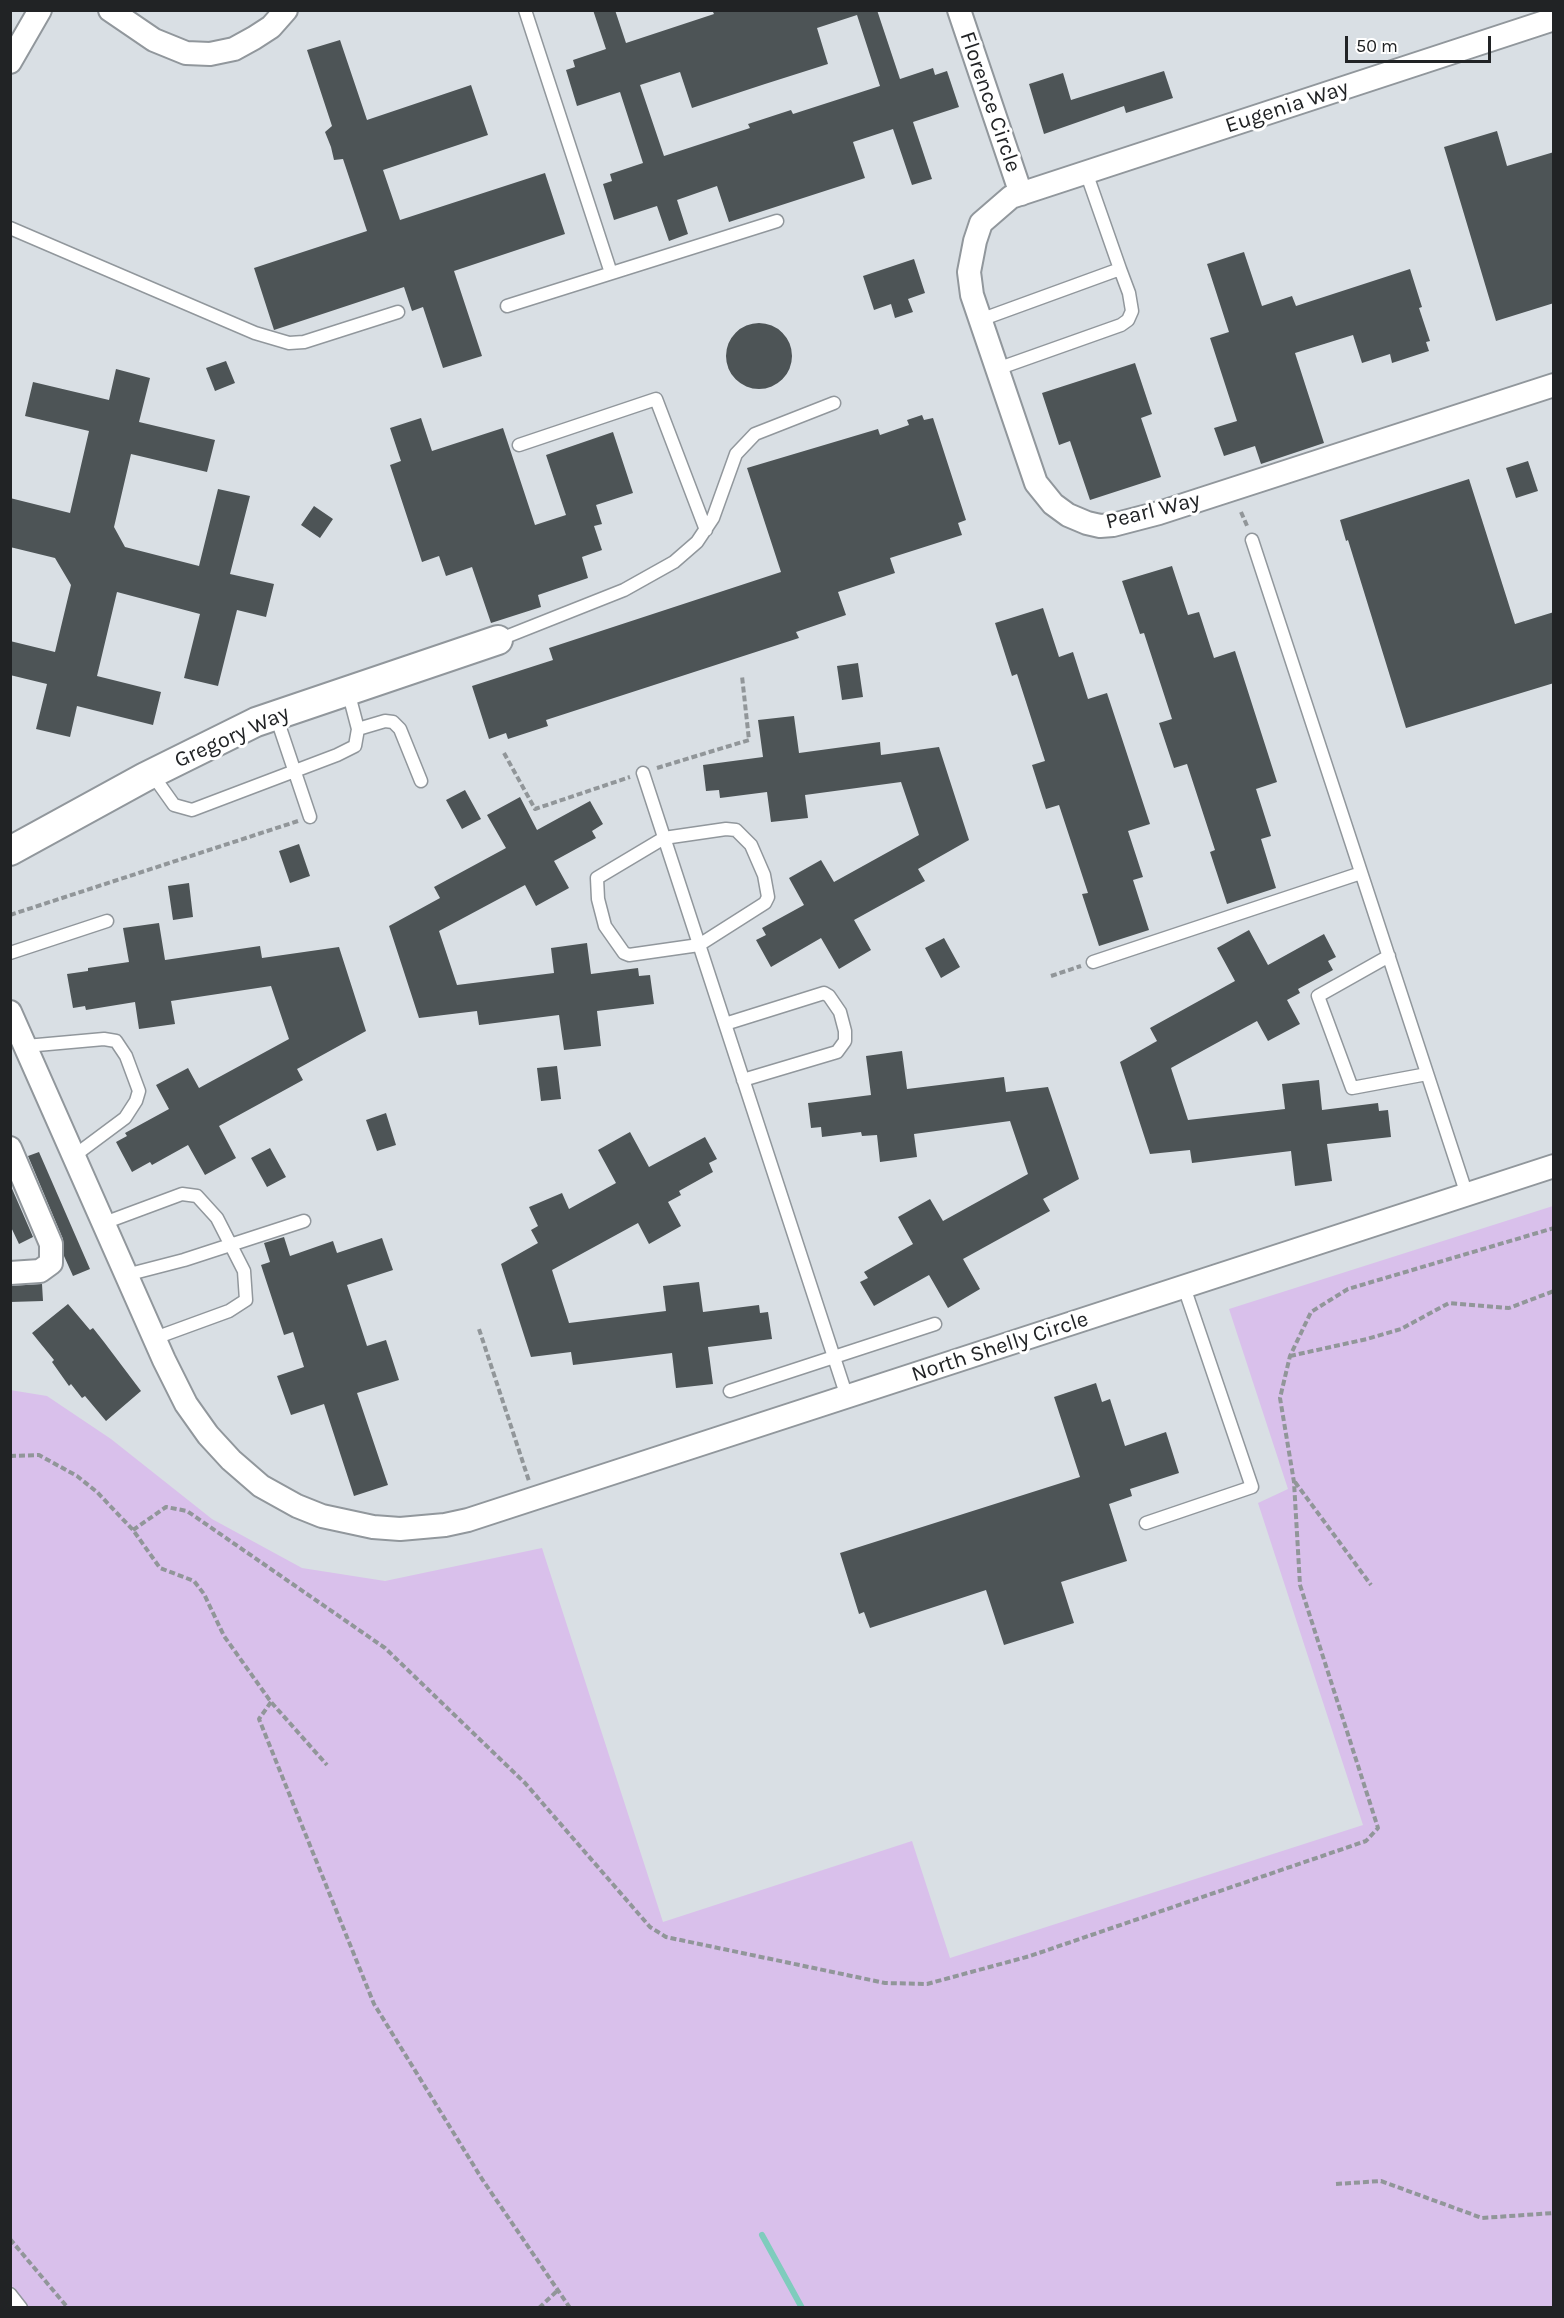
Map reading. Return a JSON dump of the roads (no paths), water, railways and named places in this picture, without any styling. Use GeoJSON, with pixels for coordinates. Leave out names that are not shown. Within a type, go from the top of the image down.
{"type":"FeatureCollection","features":[{"type":"Feature","properties":{"kind":"street"},"geometry":{"type":"LineString","coordinates":[[110,10],[154,40],[186,53],[210,54],[234,49],[254,38],[271,27],[286,10]]}},
{"type":"Feature","properties":{"kind":"street","name":"Florence Circle"},"geometry":{"type":"LineString","coordinates":[[960,10],[1021,194]]}},
{"type":"Feature","properties":{"kind":"street"},"geometry":{"type":"LineString","coordinates":[[13,53],[36,12]]}},
{"type":"Feature","properties":{"kind":"street","name":"Eugenia Way"},"geometry":{"type":"LineString","coordinates":[[1021,194],[1554,19]]}},
{"type":"Feature","properties":{"kind":"street","name":"Pearl Way"},"geometry":{"type":"LineString","coordinates":[[1021,194],[1011,197],[981,223],[969,272],[972,295],[1036,483],[1053,504],[1068,515],[1087,523],[1100,526],[1159,513],[1554,385]]}},
{"type":"Feature","properties":{"kind":"street","name":"Gregory Way"},"geometry":{"type":"LineString","coordinates":[[10,851],[152,774],[256,722],[498,640]]}},
{"type":"Feature","properties":{"kind":"street","name":"North Shelly Circle"},"geometry":{"type":"LineString","coordinates":[[10,1012],[155,1338],[186,1404],[208,1435],[231,1460],[261,1486],[297,1506],[350,1524],[400,1529],[445,1526],[535,1499],[1554,1166]]}},
{"type":"Feature","properties":{"kind":"street"},"geometry":{"type":"LineString","coordinates":[[10,1148],[51,1244],[51,1263],[40,1271],[10,1273]]}},
{"type":"Feature","properties":{"kind":"lane"},"geometry":{"type":"LineString","coordinates":[[525,10],[611,273]]}},
{"type":"Feature","properties":{"kind":"lane"},"geometry":{"type":"LineString","coordinates":[[997,369],[1121,325],[1128,320],[1132,311],[1129,293],[1086,172]]}},
{"type":"Feature","properties":{"kind":"lane"},"geometry":{"type":"LineString","coordinates":[[507,306],[777,220]]}},
{"type":"Feature","properties":{"kind":"lane"},"geometry":{"type":"LineString","coordinates":[[10,228],[255,333],[289,344],[304,342],[398,312]]}},
{"type":"Feature","properties":{"kind":"lane"},"geometry":{"type":"LineString","coordinates":[[981,320],[1120,269]]}},
{"type":"Feature","properties":{"kind":"lane"},"geometry":{"type":"LineString","coordinates":[[519,445],[656,399],[706,530]]}},
{"type":"Feature","properties":{"kind":"lane"},"geometry":{"type":"LineString","coordinates":[[498,640],[624,590],[674,562],[697,542],[714,518],[736,454],[754,434],[834,403]]}},
{"type":"Feature","properties":{"kind":"lane"},"geometry":{"type":"LineString","coordinates":[[1252,540],[1467,1195]]}},
{"type":"Feature","properties":{"kind":"lane"},"geometry":{"type":"LineString","coordinates":[[152,774],[174,805],[192,810],[355,746],[358,729],[348,691]]}},
{"type":"Feature","properties":{"kind":"lane"},"geometry":{"type":"LineString","coordinates":[[276,715],[310,817]]}},
{"type":"Feature","properties":{"kind":"lane"},"geometry":{"type":"LineString","coordinates":[[358,729],[385,721],[393,722],[400,729],[421,781]]}},
{"type":"Feature","properties":{"kind":"lane"},"geometry":{"type":"LineString","coordinates":[[643,773],[847,1397]]}},
{"type":"Feature","properties":{"kind":"lane"},"geometry":{"type":"LineString","coordinates":[[726,829],[736,830],[751,845],[764,875],[768,897],[765,903],[699,945],[628,955],[621,951],[605,926],[598,899],[597,878],[664,838],[726,829]]}},
{"type":"Feature","properties":{"kind":"lane"},"geometry":{"type":"LineString","coordinates":[[1093,962],[1361,873]]}},
{"type":"Feature","properties":{"kind":"lane"},"geometry":{"type":"LineString","coordinates":[[10,953],[107,921]]}},
{"type":"Feature","properties":{"kind":"lane"},"geometry":{"type":"LineString","coordinates":[[1389,956],[1318,996],[1352,1088],[1427,1074]]}},
{"type":"Feature","properties":{"kind":"lane"},"geometry":{"type":"LineString","coordinates":[[725,1024],[824,993],[829,996],[840,1012],[845,1041],[837,1052],[743,1080]]}},
{"type":"Feature","properties":{"kind":"lane"},"geometry":{"type":"LineString","coordinates":[[26,1046],[104,1039],[116,1041],[126,1056],[139,1091],[136,1101],[125,1118],[74,1156]]}},
{"type":"Feature","properties":{"kind":"lane"},"geometry":{"type":"LineString","coordinates":[[104,1223],[182,1194],[197,1196],[217,1218],[244,1271],[246,1300],[229,1311],[155,1338]]}},
{"type":"Feature","properties":{"kind":"lane"},"geometry":{"type":"LineString","coordinates":[[126,1275],[231,1246],[304,1221]]}},
{"type":"Feature","properties":{"kind":"lane"},"geometry":{"type":"LineString","coordinates":[[1146,1522],[1252,1487],[1184,1287]]}},
{"type":"Feature","properties":{"kind":"lane"},"geometry":{"type":"LineString","coordinates":[[730,1391],[935,1324]]}},
{"type":"Feature","properties":{"kind":"lane"},"geometry":{"type":"LineString","coordinates":[[10,2294],[21,2307]]}},
{"type":"Feature","properties":{"kind":"waterway"},"geometry":{"type":"LineString","coordinates":[[762,2235],[802,2308]]}}]}
